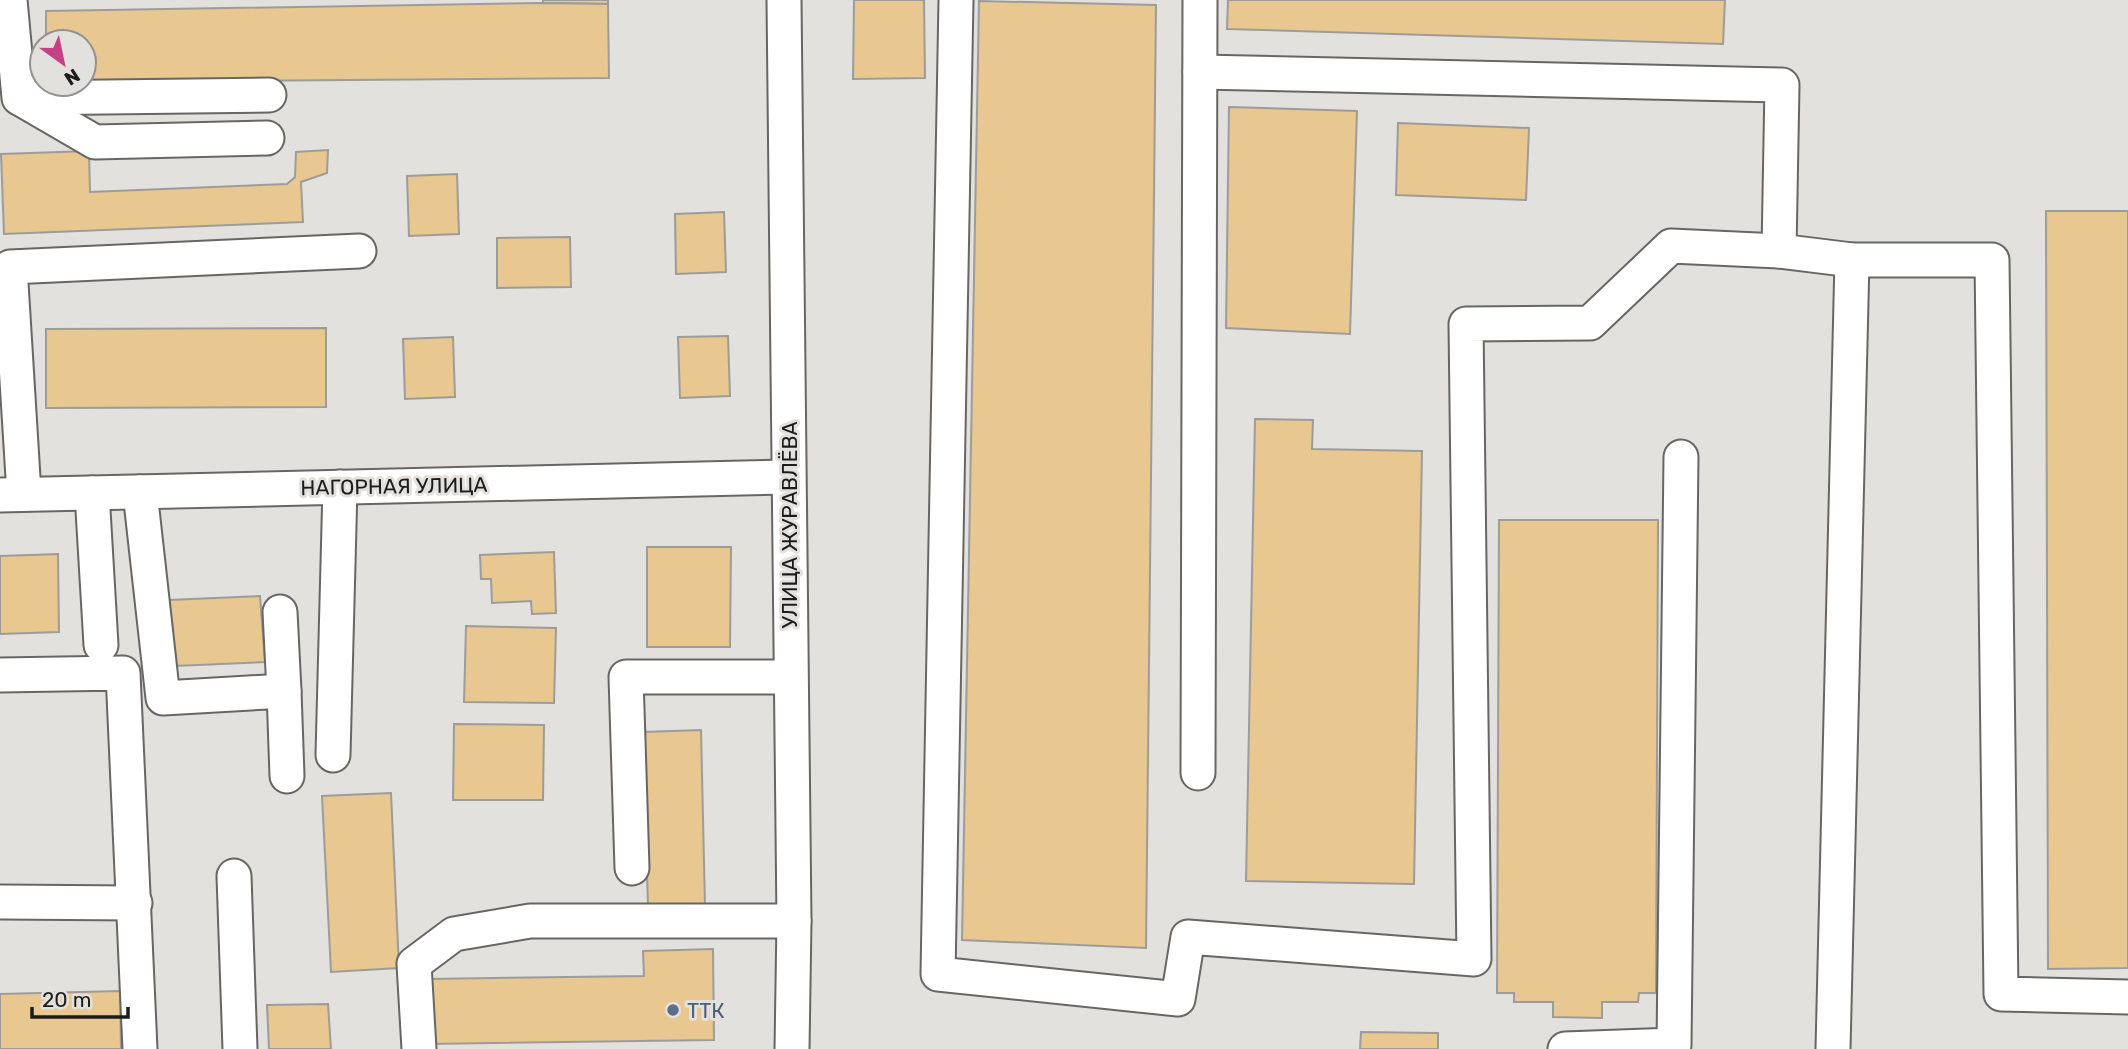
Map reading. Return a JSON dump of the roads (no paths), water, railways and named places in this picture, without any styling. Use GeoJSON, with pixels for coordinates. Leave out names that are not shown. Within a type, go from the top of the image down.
{"type":"FeatureCollection","features":[{"type":"Feature","properties":{"kind":"street"},"geometry":{"type":"LineString","coordinates":[[10,0],[19,98]]}},
{"type":"Feature","properties":{"kind":"street","name":"УЛИЦА ЖУРАВЛЁВА"},"geometry":{"type":"LineString","coordinates":[[785,0],[794,921],[792,1049]]}},
{"type":"Feature","properties":{"kind":"street"},"geometry":{"type":"LineString","coordinates":[[956,0],[938,974],[1178,999],[1188,937],[1474,959],[1466,324],[1590,323],[1671,246],[1779,251],[1852,260],[1992,260],[2001,994],[2128,997]]}},
{"type":"Feature","properties":{"kind":"street"},"geometry":{"type":"LineString","coordinates":[[1198,773],[1200,0]]}},
{"type":"Feature","properties":{"kind":"street"},"geometry":{"type":"LineString","coordinates":[[1199,72],[1782,85],[1779,251]]}},
{"type":"Feature","properties":{"kind":"street"},"geometry":{"type":"LineString","coordinates":[[19,98],[269,95]]}},
{"type":"Feature","properties":{"kind":"street"},"geometry":{"type":"LineString","coordinates":[[19,98],[95,142],[267,138]]}},
{"type":"Feature","properties":{"kind":"street"},"geometry":{"type":"LineString","coordinates":[[12,495],[10,267],[359,251]]}},
{"type":"Feature","properties":{"kind":"street"},"geometry":{"type":"LineString","coordinates":[[1833,1049],[1852,260]]}},
{"type":"Feature","properties":{"kind":"street"},"geometry":{"type":"LineString","coordinates":[[1565,1049],[1674,1045],[1681,457]]}},
{"type":"Feature","properties":{"kind":"street","name":"НАГОРНАЯ УЛИЦА"},"geometry":{"type":"LineString","coordinates":[[12,495],[788,477]]}},
{"type":"Feature","properties":{"kind":"street"},"geometry":{"type":"LineString","coordinates":[[333,755],[340,487]]}},
{"type":"Feature","properties":{"kind":"street"},"geometry":{"type":"LineString","coordinates":[[141,492],[163,698],[284,691]]}},
{"type":"Feature","properties":{"kind":"street"},"geometry":{"type":"LineString","coordinates":[[92,493],[101,645]]}},
{"type":"Feature","properties":{"kind":"street"},"geometry":{"type":"LineString","coordinates":[[281,612],[287,776]]}},
{"type":"Feature","properties":{"kind":"street"},"geometry":{"type":"LineString","coordinates":[[0,675],[123,673],[140,1049]]}},
{"type":"Feature","properties":{"kind":"street"},"geometry":{"type":"LineString","coordinates":[[632,868],[626,677],[790,677]]}},
{"type":"Feature","properties":{"kind":"street"},"geometry":{"type":"LineString","coordinates":[[234,876],[240,1049]]}},
{"type":"Feature","properties":{"kind":"street"},"geometry":{"type":"LineString","coordinates":[[0,902],[135,903]]}},
{"type":"Feature","properties":{"kind":"street"},"geometry":{"type":"LineString","coordinates":[[419,1049],[414,964],[454,934],[530,921],[794,921]]}},
{"type":"Feature","properties":{"kind":"place","name":"ТТК"},"geometry":{"type":"Point","coordinates":[673,1010]}}]}
